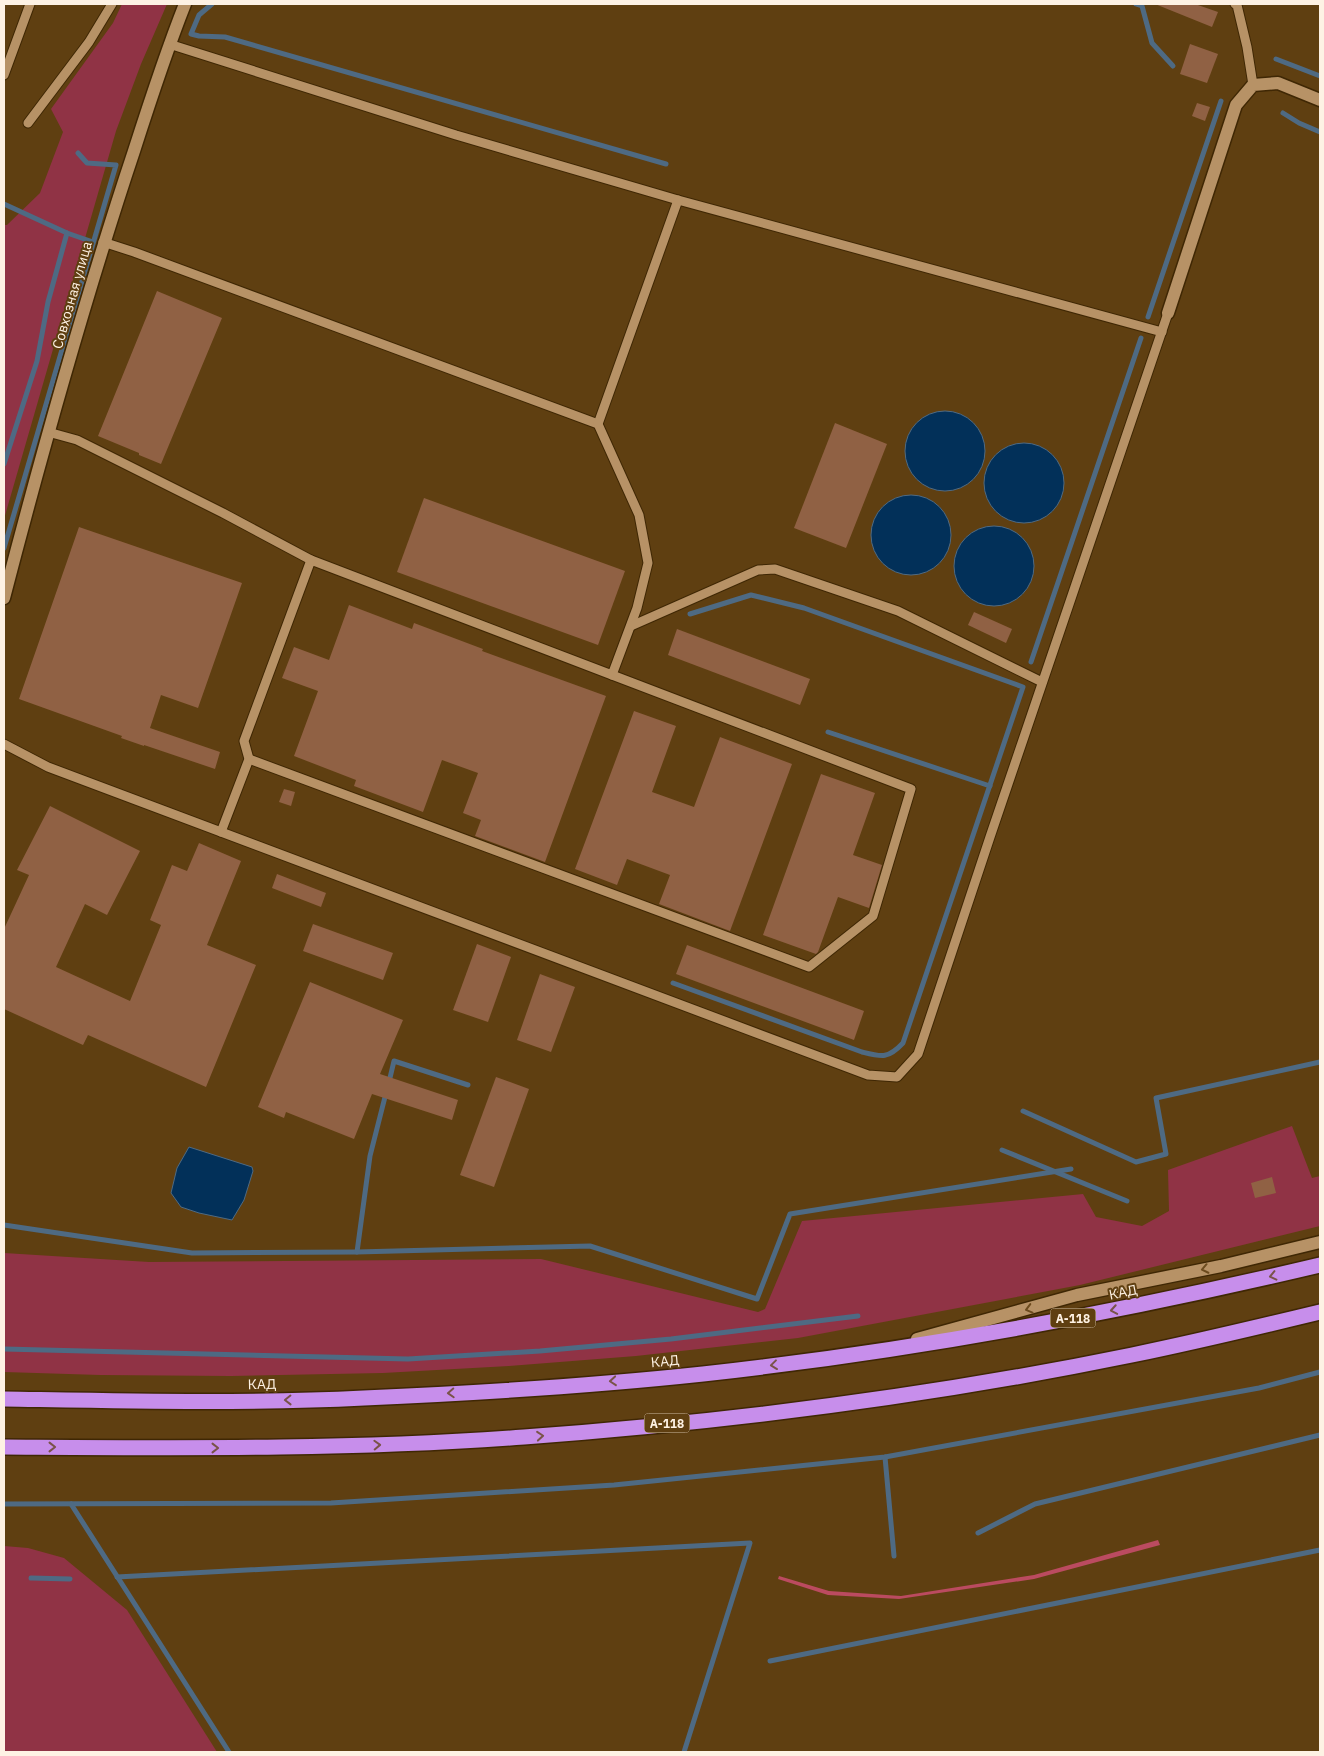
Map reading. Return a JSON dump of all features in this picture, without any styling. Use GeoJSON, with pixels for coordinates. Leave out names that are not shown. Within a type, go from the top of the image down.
{"type":"FeatureCollection","features":[{"type":"Feature","properties":{"kind":"highway","name":"КАД"},"geometry":{"type":"LineString","coordinates":[[4,1399],[196,1402],[371,1398],[509,1390],[701,1374],[869,1352],[1122,1309],[1226,1287],[1320,1264]]}},
{"type":"Feature","properties":{"kind":"highway","name":"А-118"},"geometry":{"type":"LineString","coordinates":[[4,1446],[215,1448],[374,1445],[524,1437],[708,1420],[879,1398],[1009,1378],[1130,1355],[1320,1312]]}},
{"type":"Feature","properties":{"kind":"street","name":"Совхозная улица"},"geometry":{"type":"LineString","coordinates":[[4,598],[48,432],[104,242],[169,44],[185,4]]}},
{"type":"Feature","properties":{"kind":"street"},"geometry":{"type":"LineString","coordinates":[[1168,313],[1236,105],[1253,85],[1278,83],[1320,100]]}},
{"type":"Feature","properties":{"kind":"street"},"geometry":{"type":"LineString","coordinates":[[869,1352],[1077,1295],[1221,1266],[1320,1242]]}},
{"type":"Feature","properties":{"kind":"lane"},"geometry":{"type":"LineString","coordinates":[[4,75],[30,4]]}},
{"type":"Feature","properties":{"kind":"lane"},"geometry":{"type":"LineString","coordinates":[[28,123],[89,42],[112,4]]}},
{"type":"Feature","properties":{"kind":"lane"},"geometry":{"type":"LineString","coordinates":[[1235,4],[1237,5],[1247,47],[1253,85]]}},
{"type":"Feature","properties":{"kind":"lane"},"geometry":{"type":"LineString","coordinates":[[169,44],[456,136],[678,200],[1162,332]]}},
{"type":"Feature","properties":{"kind":"lane"},"geometry":{"type":"LineString","coordinates":[[612,675],[637,608],[648,563],[639,515],[598,424],[678,200]]}},
{"type":"Feature","properties":{"kind":"lane"},"geometry":{"type":"LineString","coordinates":[[104,242],[144,255],[598,424]]}},
{"type":"Feature","properties":{"kind":"lane"},"geometry":{"type":"LineString","coordinates":[[4,744],[48,767],[868,1075],[897,1076],[918,1054],[1168,313]]}},
{"type":"Feature","properties":{"kind":"lane"},"geometry":{"type":"LineString","coordinates":[[48,432],[77,440],[223,513],[311,560],[911,789],[873,916],[809,967],[248,759]]}},
{"type":"Feature","properties":{"kind":"lane"},"geometry":{"type":"LineString","coordinates":[[221,832],[248,759],[244,741],[311,560]]}},
{"type":"Feature","properties":{"kind":"lane"},"geometry":{"type":"LineString","coordinates":[[630,626],[758,570],[775,569],[898,611],[1042,682]]}},
{"type":"Feature","properties":{"kind":"shaded area"},"geometry":{"type":"Polygon","coordinates":[[[122,4],[167,4],[141,64],[116,131],[4,519],[4,225],[7,225],[40,193],[63,132],[51,109],[113,23],[122,4]]]}},
{"type":"Feature","properties":{"kind":"shaded area"},"geometry":{"type":"Polygon","coordinates":[[[1292,1126],[1312,1178],[1320,1176],[1320,1226],[1080,1285],[798,1338],[636,1356],[383,1373],[231,1376],[4,1372],[4,1253],[149,1262],[541,1259],[758,1312],[765,1309],[802,1221],[1083,1194],[1096,1217],[1142,1226],[1169,1211],[1168,1170],[1292,1126]]]}},
{"type":"Feature","properties":{"kind":"shaded area"},"geometry":{"type":"Polygon","coordinates":[[[1158,1540],[1160,1545],[1034,1579],[899,1599],[828,1595],[778,1579],[779,1576],[829,1591],[901,1596],[1034,1575],[1158,1540]]]}},
{"type":"Feature","properties":{"kind":"shaded area"},"geometry":{"type":"Polygon","coordinates":[[[4,1546],[28,1548],[64,1558],[127,1610],[217,1752],[4,1752],[4,1546]]]}},
{"type":"Feature","properties":{"kind":"water"},"geometry":{"type":"Polygon","coordinates":[[[945,411],[960,414],[973,423],[982,436],[985,451],[982,466],[973,479],[960,488],[945,491],[930,488],[917,479],[908,466],[905,451],[908,436],[917,423],[930,414],[945,411]]]}},
{"type":"Feature","properties":{"kind":"water"},"geometry":{"type":"Polygon","coordinates":[[[1024,443],[1039,446],[1052,455],[1061,468],[1064,483],[1061,498],[1052,511],[1039,520],[1024,523],[1009,520],[996,511],[987,498],[984,483],[987,468],[996,455],[1009,446],[1024,443]]]}},
{"type":"Feature","properties":{"kind":"water"},"geometry":{"type":"Polygon","coordinates":[[[911,495],[926,498],[939,507],[948,520],[951,535],[948,550],[939,563],[926,572],[911,575],[896,572],[883,563],[874,550],[871,535],[874,520],[883,507],[896,498],[911,495]]]}},
{"type":"Feature","properties":{"kind":"water"},"geometry":{"type":"Polygon","coordinates":[[[994,526],[1009,529],[1022,538],[1031,551],[1034,566],[1031,581],[1022,594],[1009,603],[994,606],[979,603],[966,594],[957,581],[954,566],[957,551],[966,538],[979,529],[994,526]]]}},
{"type":"Feature","properties":{"kind":"water"},"geometry":{"type":"Polygon","coordinates":[[[189,1147],[252,1167],[253,1171],[244,1200],[232,1220],[181,1207],[171,1193],[177,1168],[189,1147]]]}},
{"type":"Feature","properties":{"kind":"building"},"geometry":{"type":"Polygon","coordinates":[[[1155,4],[1195,4],[1218,12],[1212,27],[1155,4]]]}},
{"type":"Feature","properties":{"kind":"building"},"geometry":{"type":"Polygon","coordinates":[[[1190,44],[1218,54],[1207,83],[1180,74],[1190,44]]]}},
{"type":"Feature","properties":{"kind":"building"},"geometry":{"type":"Polygon","coordinates":[[[1197,103],[1210,107],[1205,121],[1192,116],[1197,103]]]}},
{"type":"Feature","properties":{"kind":"building"},"geometry":{"type":"Polygon","coordinates":[[[157,291],[222,318],[161,464],[98,436],[157,291]]]}},
{"type":"Feature","properties":{"kind":"building"},"geometry":{"type":"Polygon","coordinates":[[[835,423],[887,444],[846,548],[794,528],[835,423]]]}},
{"type":"Feature","properties":{"kind":"building"},"geometry":{"type":"Polygon","coordinates":[[[424,498],[625,571],[598,645],[397,572],[424,498]]]}},
{"type":"Feature","properties":{"kind":"building"},"geometry":{"type":"Polygon","coordinates":[[[79,527],[242,583],[198,708],[161,695],[150,728],[220,752],[215,769],[121,738],[122,736],[19,699],[79,527]]]}},
{"type":"Feature","properties":{"kind":"building"},"geometry":{"type":"Polygon","coordinates":[[[349,605],[412,629],[414,623],[483,649],[482,651],[606,696],[545,862],[475,836],[481,820],[463,813],[478,773],[442,760],[423,812],[354,786],[356,780],[294,756],[318,691],[282,678],[294,647],[329,660],[349,605]]]}},
{"type":"Feature","properties":{"kind":"building"},"geometry":{"type":"Polygon","coordinates":[[[974,612],[1012,629],[1006,643],[968,625],[974,612]]]}},
{"type":"Feature","properties":{"kind":"building"},"geometry":{"type":"Polygon","coordinates":[[[677,629],[810,679],[800,705],[668,655],[677,629]]]}},
{"type":"Feature","properties":{"kind":"building"},"geometry":{"type":"Polygon","coordinates":[[[634,711],[676,726],[652,792],[694,807],[720,737],[792,764],[730,931],[659,904],[670,875],[627,859],[617,885],[575,869],[634,711]]]}},
{"type":"Feature","properties":{"kind":"building"},"geometry":{"type":"Polygon","coordinates":[[[821,774],[875,793],[853,855],[882,865],[869,908],[838,897],[816,954],[763,935],[821,774]]]}},
{"type":"Feature","properties":{"kind":"building"},"geometry":{"type":"Polygon","coordinates":[[[284,789],[295,792],[291,806],[279,802],[284,789]]]}},
{"type":"Feature","properties":{"kind":"building"},"geometry":{"type":"Polygon","coordinates":[[[50,806],[140,851],[107,915],[85,904],[56,967],[130,1001],[161,925],[150,920],[172,865],[187,871],[199,843],[241,861],[207,945],[256,965],[206,1087],[88,1035],[83,1045],[4,1009],[4,929],[29,875],[17,870],[50,806]]]}},
{"type":"Feature","properties":{"kind":"building"},"geometry":{"type":"Polygon","coordinates":[[[277,874],[326,893],[321,907],[272,888],[277,874]]]}},
{"type":"Feature","properties":{"kind":"building"},"geometry":{"type":"Polygon","coordinates":[[[313,924],[393,953],[383,980],[303,951],[313,924]]]}},
{"type":"Feature","properties":{"kind":"building"},"geometry":{"type":"Polygon","coordinates":[[[477,944],[511,957],[488,1022],[453,1010],[477,944]]]}},
{"type":"Feature","properties":{"kind":"building"},"geometry":{"type":"Polygon","coordinates":[[[687,945],[864,1011],[854,1040],[676,974],[687,945]]]}},
{"type":"Feature","properties":{"kind":"building"},"geometry":{"type":"Polygon","coordinates":[[[540,974],[575,987],[551,1052],[517,1040],[540,974]]]}},
{"type":"Feature","properties":{"kind":"building"},"geometry":{"type":"Polygon","coordinates":[[[310,982],[403,1020],[380,1074],[458,1100],[452,1120],[372,1094],[354,1139],[286,1112],[284,1118],[258,1107],[310,982]]]}},
{"type":"Feature","properties":{"kind":"building"},"geometry":{"type":"Polygon","coordinates":[[[496,1077],[529,1089],[494,1187],[460,1175],[496,1077]]]}},
{"type":"Feature","properties":{"kind":"building"},"geometry":{"type":"Polygon","coordinates":[[[1272,1177],[1276,1193],[1255,1198],[1251,1183],[1272,1177]]]}},
{"type":"Feature","properties":{"kind":"waterway"},"geometry":{"type":"LineString","coordinates":[[212,4],[199,15],[191,34],[225,37],[666,164]]}},
{"type":"Feature","properties":{"kind":"waterway"},"geometry":{"type":"LineString","coordinates":[[1136,4],[1142,6],[1152,43],[1173,66]]}},
{"type":"Feature","properties":{"kind":"waterway"},"geometry":{"type":"LineString","coordinates":[[1276,59],[1320,76]]}},
{"type":"Feature","properties":{"kind":"waterway"},"geometry":{"type":"LineString","coordinates":[[1148,317],[1221,101]]}},
{"type":"Feature","properties":{"kind":"waterway"},"geometry":{"type":"LineString","coordinates":[[1283,113],[1299,123],[1320,132]]}},
{"type":"Feature","properties":{"kind":"waterway"},"geometry":{"type":"LineString","coordinates":[[4,548],[116,165],[87,163],[78,153]]}},
{"type":"Feature","properties":{"kind":"waterway"},"geometry":{"type":"LineString","coordinates":[[4,204],[67,233],[93,242]]}},
{"type":"Feature","properties":{"kind":"waterway"},"geometry":{"type":"LineString","coordinates":[[4,464],[37,361],[48,302],[67,233]]}},
{"type":"Feature","properties":{"kind":"waterway"},"geometry":{"type":"LineString","coordinates":[[1031,662],[1141,338]]}},
{"type":"Feature","properties":{"kind":"waterway"},"geometry":{"type":"LineString","coordinates":[[673,983],[862,1052],[880,1056],[889,1054],[898,1048],[903,1043],[1023,687],[804,608],[751,595],[690,614]]}},
{"type":"Feature","properties":{"kind":"waterway"},"geometry":{"type":"LineString","coordinates":[[828,732],[990,786]]}},
{"type":"Feature","properties":{"kind":"waterway"},"geometry":{"type":"LineString","coordinates":[[389,1082],[394,1061],[468,1085]]}},
{"type":"Feature","properties":{"kind":"waterway"},"geometry":{"type":"LineString","coordinates":[[1023,1111],[1136,1162],[1166,1154],[1156,1098],[1320,1062]]}},
{"type":"Feature","properties":{"kind":"waterway"},"geometry":{"type":"LineString","coordinates":[[357,1252],[370,1156],[386,1093]]}},
{"type":"Feature","properties":{"kind":"waterway"},"geometry":{"type":"LineString","coordinates":[[1002,1150],[1127,1201]]}},
{"type":"Feature","properties":{"kind":"waterway"},"geometry":{"type":"LineString","coordinates":[[4,1225],[192,1253],[357,1252],[590,1246],[757,1299],[790,1214],[1071,1169]]}},
{"type":"Feature","properties":{"kind":"waterway"},"geometry":{"type":"LineString","coordinates":[[4,1349],[408,1359],[540,1351],[671,1339],[858,1316]]}},
{"type":"Feature","properties":{"kind":"waterway"},"geometry":{"type":"LineString","coordinates":[[4,1504],[331,1503],[614,1485],[885,1457],[1259,1388],[1320,1372]]}},
{"type":"Feature","properties":{"kind":"waterway"},"geometry":{"type":"LineString","coordinates":[[978,1533],[1035,1504],[1320,1435]]}},
{"type":"Feature","properties":{"kind":"waterway"},"geometry":{"type":"LineString","coordinates":[[885,1457],[894,1556]]}},
{"type":"Feature","properties":{"kind":"waterway"},"geometry":{"type":"LineString","coordinates":[[71,1504],[229,1752]]}},
{"type":"Feature","properties":{"kind":"waterway"},"geometry":{"type":"LineString","coordinates":[[117,1577],[750,1543],[684,1752]]}},
{"type":"Feature","properties":{"kind":"waterway"},"geometry":{"type":"LineString","coordinates":[[770,1661],[1320,1550]]}},
{"type":"Feature","properties":{"kind":"waterway"},"geometry":{"type":"LineString","coordinates":[[31,1578],[70,1579]]}}]}
